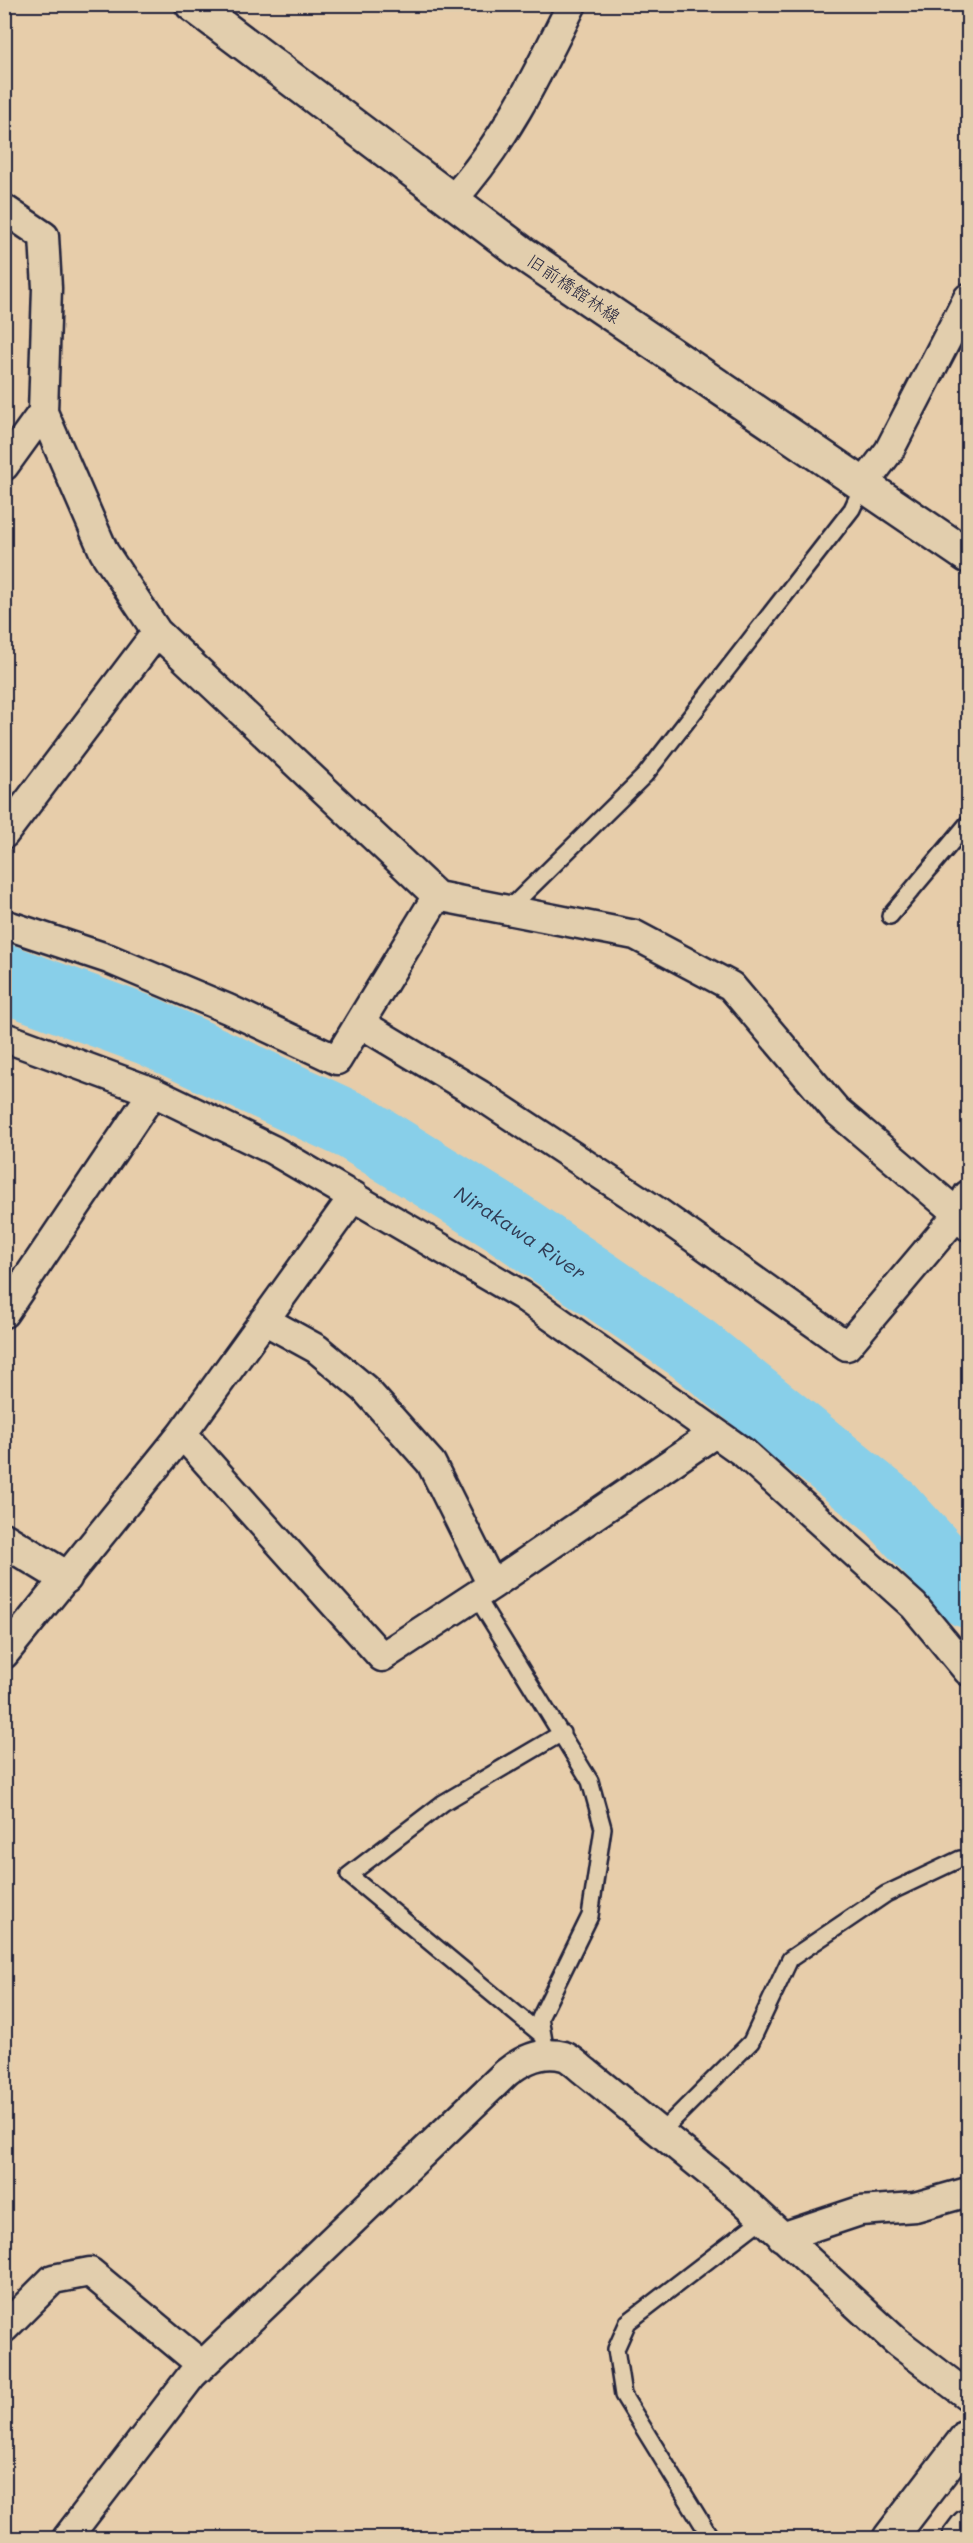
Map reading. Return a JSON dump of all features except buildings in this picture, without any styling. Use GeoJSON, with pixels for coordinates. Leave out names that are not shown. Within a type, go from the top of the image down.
{"type":"FeatureCollection","features":[{"type":"Feature","properties":{"kind":"street","name":"旧前橋館林線"},"geometry":{"type":"LineString","coordinates":[[192,4],[522,252],[969,556]]}},
{"type":"Feature","properties":{"kind":"street"},"geometry":{"type":"LineString","coordinates":[[453,199],[478,171],[522,104],[572,4]]}},
{"type":"Feature","properties":{"kind":"street"},"geometry":{"type":"LineString","coordinates":[[4,209],[44,236],[47,288],[43,412],[104,552],[157,632],[437,896],[634,935],[731,986],[836,1110],[965,1212],[847,1346],[656,1211],[480,1095],[360,1023]]}},
{"type":"Feature","properties":{"kind":"street"},"geometry":{"type":"LineString","coordinates":[[863,485],[889,451],[969,298]]}},
{"type":"Feature","properties":{"kind":"street"},"geometry":{"type":"LineString","coordinates":[[4,466],[43,412]]}},
{"type":"Feature","properties":{"kind":"street"},"geometry":{"type":"LineString","coordinates":[[4,834],[157,632]]}},
{"type":"Feature","properties":{"kind":"street"},"geometry":{"type":"LineString","coordinates":[[4,924],[109,959],[228,1009],[337,1060],[437,896]]}},
{"type":"Feature","properties":{"kind":"street"},"geometry":{"type":"LineString","coordinates":[[4,1037],[153,1092],[273,1150],[523,1296],[744,1453],[914,1606],[969,1671]]}},
{"type":"Feature","properties":{"kind":"street"},"geometry":{"type":"LineString","coordinates":[[4,1313],[153,1092]]}},
{"type":"Feature","properties":{"kind":"street"},"geometry":{"type":"LineString","coordinates":[[4,1654],[182,1434],[354,1196]]}},
{"type":"Feature","properties":{"kind":"street"},"geometry":{"type":"LineString","coordinates":[[264,1320],[317,1349],[365,1389],[431,1463],[484,1590]]}},
{"type":"Feature","properties":{"kind":"street"},"geometry":{"type":"LineString","coordinates":[[182,1434],[382,1657],[715,1433]]}},
{"type":"Feature","properties":{"kind":"street"},"geometry":{"type":"LineString","coordinates":[[4,1540],[65,1577]]}},
{"type":"Feature","properties":{"kind":"street"},"geometry":{"type":"LineString","coordinates":[[67,2538],[192,2375],[506,2073],[544,2046],[565,2056],[660,2133],[772,2228],[896,2341],[969,2396]]}},
{"type":"Feature","properties":{"kind":"street"},"geometry":{"type":"LineString","coordinates":[[772,2228],[860,2211],[915,2207],[969,2192]]}},
{"type":"Feature","properties":{"kind":"street"},"geometry":{"type":"LineString","coordinates":[[4,2328],[53,2279],[90,2272],[202,2365]]}},
{"type":"Feature","properties":{"kind":"street"},"geometry":{"type":"LineString","coordinates":[[890,2538],[969,2436]]}},
{"type":"Feature","properties":{"kind":"street"},"geometry":{"type":"LineString","coordinates":[[959,2538],[969,2526]]}},
{"type":"Feature","properties":{"kind":"lane"},"geometry":{"type":"LineString","coordinates":[[509,909],[645,775],[852,509],[863,485]]}},
{"type":"Feature","properties":{"kind":"lane"},"geometry":{"type":"LineString","coordinates":[[890,916],[969,823]]}},
{"type":"Feature","properties":{"kind":"lane"},"geometry":{"type":"LineString","coordinates":[[484,1590],[590,1781],[603,1828],[590,1916],[540,2018],[544,2046]]}},
{"type":"Feature","properties":{"kind":"lane"},"geometry":{"type":"LineString","coordinates":[[544,2046],[349,1875],[443,1803],[562,1733]]}},
{"type":"Feature","properties":{"kind":"lane"},"geometry":{"type":"LineString","coordinates":[[660,2133],[751,2042],[790,1959],[886,1894],[960,1859]]}},
{"type":"Feature","properties":{"kind":"lane"},"geometry":{"type":"LineString","coordinates":[[711,2538],[623,2395],[616,2349],[628,2322],[772,2228]]}},
{"type":"Feature","properties":{"kind":"waterway","name":"Nirakawa River"},"geometry":{"type":"LineString","coordinates":[[4,978],[148,1031],[356,1128],[506,1221],[693,1349],[891,1509],[968,1594]]}}]}
